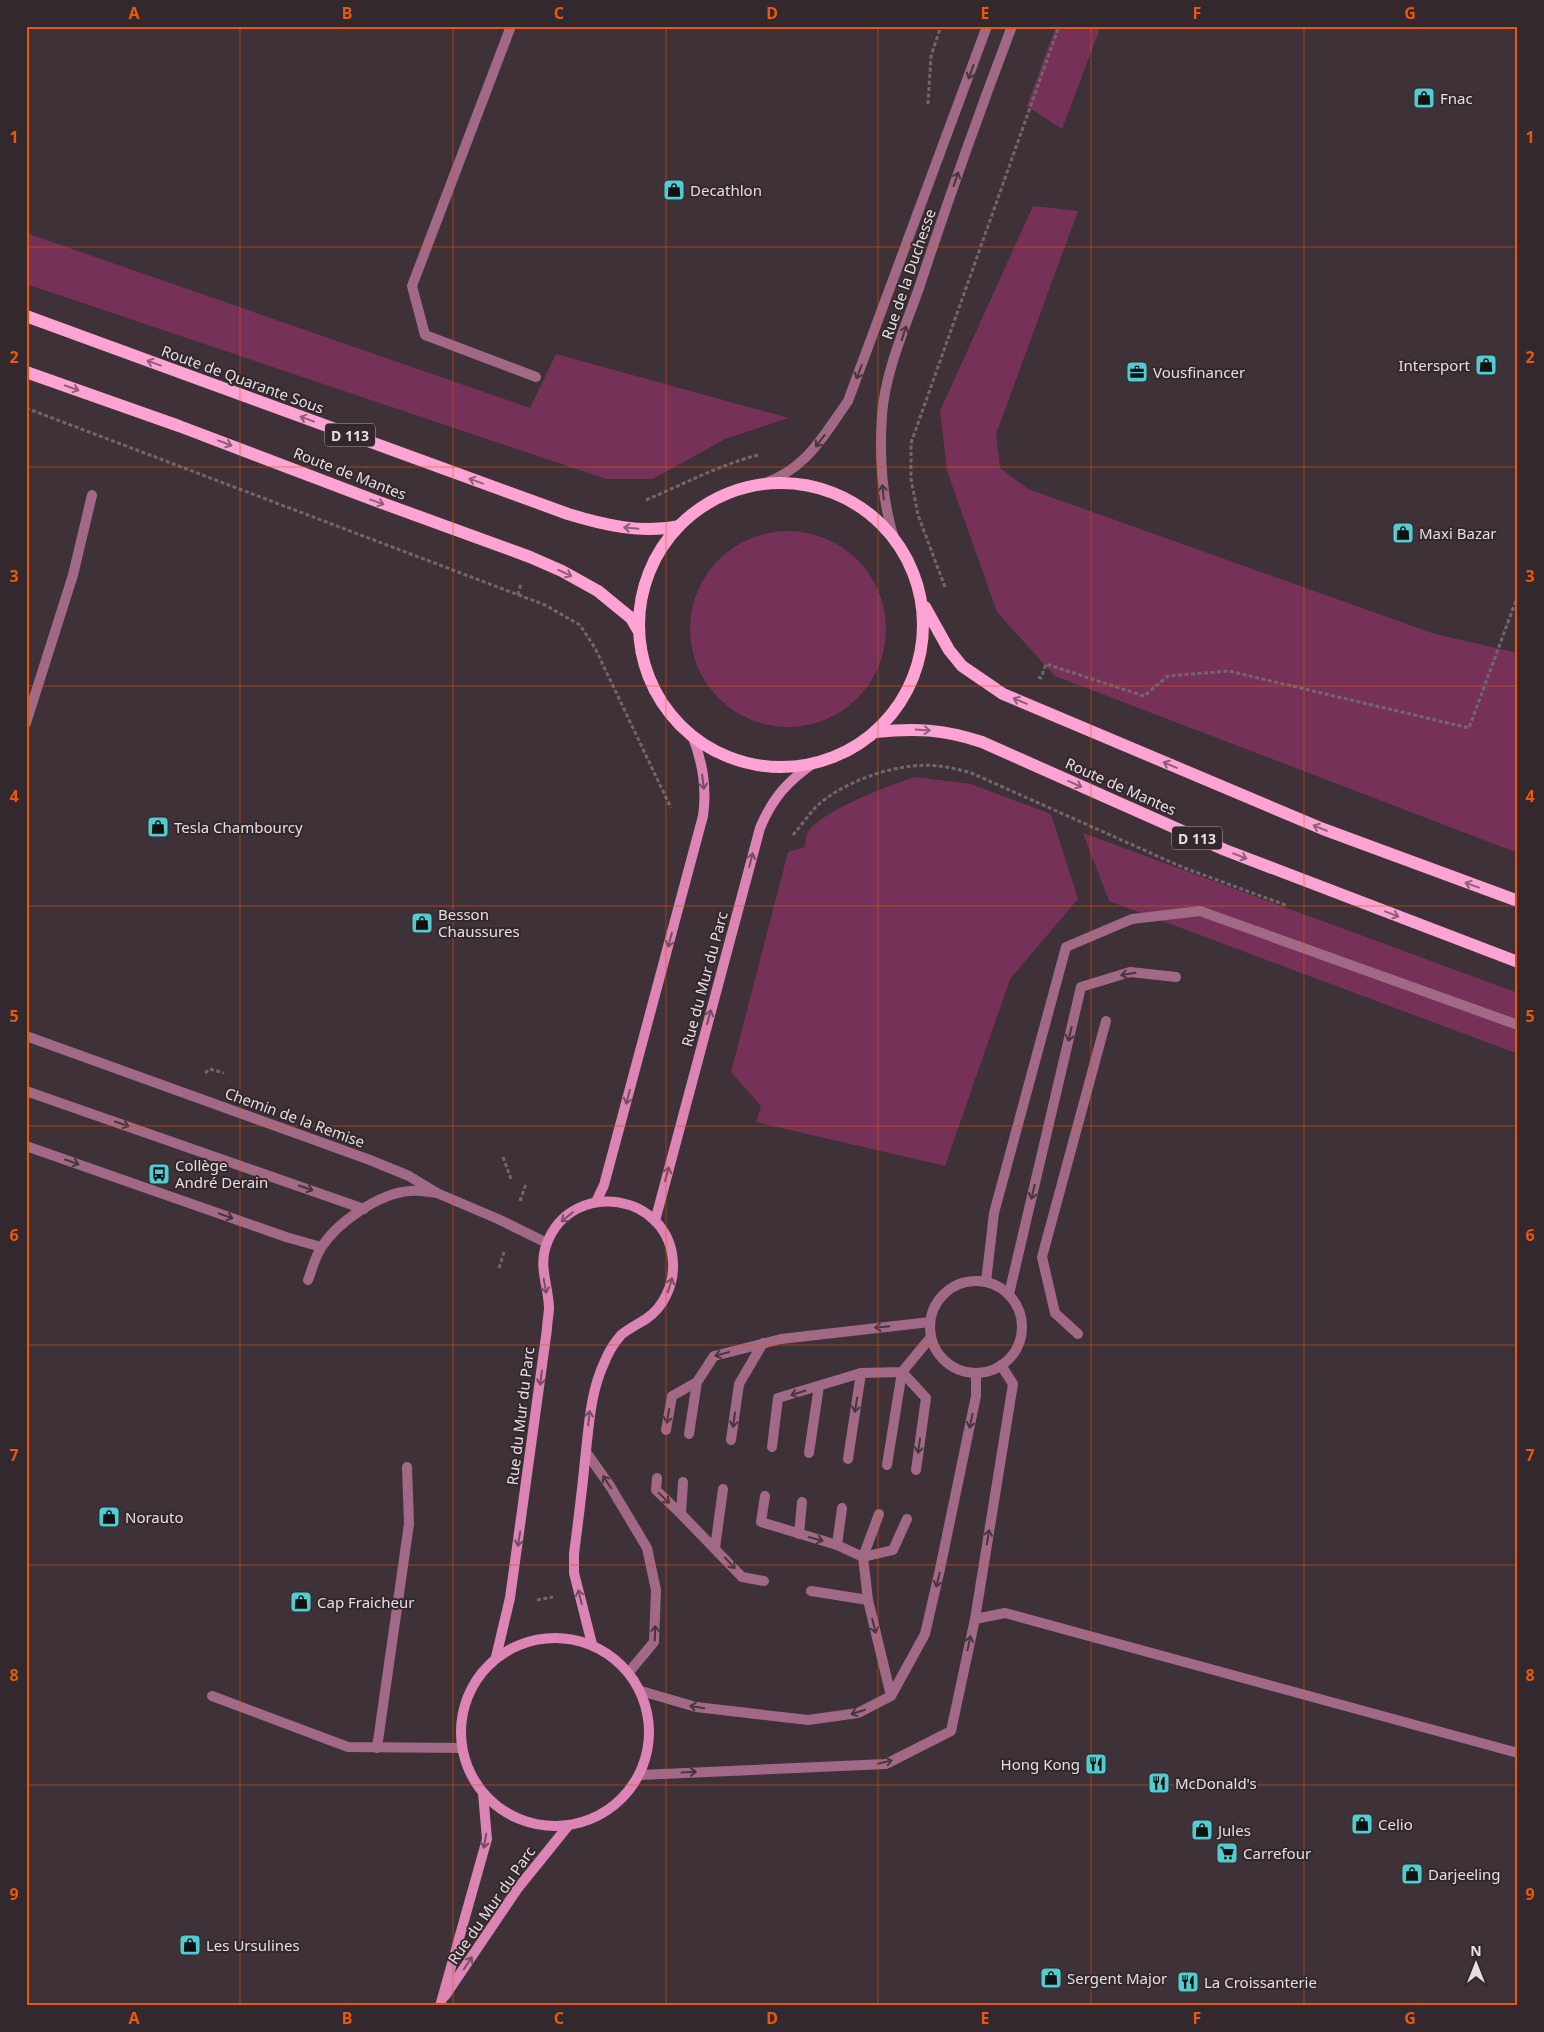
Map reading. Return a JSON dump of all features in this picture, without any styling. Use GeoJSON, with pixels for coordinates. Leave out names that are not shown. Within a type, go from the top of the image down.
{"type":"FeatureCollection","features":[{"type":"Feature","properties":{"kind":"main road","name":"Route de Quarante Sous"},"geometry":{"type":"LineString","coordinates":[[26,316],[568,514],[620,527],[667,529],[679,526]]}},
{"type":"Feature","properties":{"kind":"main road","name":"Route de Mantes"},"geometry":{"type":"LineString","coordinates":[[26,372],[179,426],[371,500],[530,557],[582,581],[604,595],[631,618],[637,626],[640,637]]}},
{"type":"Feature","properties":{"kind":"main road"},"geometry":{"type":"LineString","coordinates":[[920,598],[923,630],[918,663],[901,700],[874,732],[831,758],[799,766],[782,766],[750,763],[719,752],[692,735],[669,712],[656,691],[646,668],[640,637],[640,607],[647,577],[660,550],[679,526],[708,503],[724,495],[760,485],[798,484],[834,494],[867,513],[882,525],[894,539],[910,567],[920,598],[939,634],[962,666],[1003,694],[1323,830],[1518,902]]}},
{"type":"Feature","properties":{"kind":"main road","name":"Route de Mantes"},"geometry":{"type":"LineString","coordinates":[[874,732],[922,729],[964,736],[982,742],[1224,850],[1518,962]]}},
{"type":"Feature","properties":{"kind":"street"},"geometry":{"type":"LineString","coordinates":[[511,26],[412,286],[425,335],[536,377]]}},
{"type":"Feature","properties":{"kind":"street","name":"Rue de la Duchesse"},"geometry":{"type":"LineString","coordinates":[[760,485],[776,480],[794,469],[806,458],[823,438],[848,401],[987,26]]}},
{"type":"Feature","properties":{"kind":"street","name":"Rue de la Duchesse"},"geometry":{"type":"LineString","coordinates":[[894,539],[883,496],[881,449],[882,414],[890,377],[943,217],[1012,26]]}},
{"type":"Feature","properties":{"kind":"street"},"geometry":{"type":"LineString","coordinates":[[26,723],[73,575],[92,495]]}},
{"type":"Feature","properties":{"kind":"street"},"geometry":{"type":"LineString","coordinates":[[596,1202],[604,1185],[703,816],[705,805],[703,778],[692,735]]}},
{"type":"Feature","properties":{"kind":"street","name":"Rue du Mur du Parc"},"geometry":{"type":"LineString","coordinates":[[655,1221],[760,828],[774,798],[787,783],[815,762]]}},
{"type":"Feature","properties":{"kind":"street"},"geometry":{"type":"LineString","coordinates":[[986,1282],[994,1213],[1066,947],[1132,919],[1200,911],[1518,1025]]}},
{"type":"Feature","properties":{"kind":"street"},"geometry":{"type":"LineString","coordinates":[[1009,1294],[1081,986],[1130,972],[1176,977]]}},
{"type":"Feature","properties":{"kind":"street"},"geometry":{"type":"LineString","coordinates":[[1078,1334],[1055,1313],[1042,1257],[1106,1021]]}},
{"type":"Feature","properties":{"kind":"street","name":"Chemin de la Remise"},"geometry":{"type":"LineString","coordinates":[[26,1036],[370,1160],[409,1176],[437,1193],[498,1219],[547,1243]]}},
{"type":"Feature","properties":{"kind":"street"},"geometry":{"type":"LineString","coordinates":[[26,1091],[364,1209]]}},
{"type":"Feature","properties":{"kind":"street"},"geometry":{"type":"LineString","coordinates":[[26,1146],[286,1237],[321,1247]]}},
{"type":"Feature","properties":{"kind":"street"},"geometry":{"type":"LineString","coordinates":[[308,1280],[321,1247],[338,1228],[364,1209],[385,1196],[410,1191],[437,1193]]}},
{"type":"Feature","properties":{"kind":"street","name":"Rue du Mur du Parc"},"geometry":{"type":"LineString","coordinates":[[496,1657],[510,1598],[547,1329],[549,1306],[542,1263],[547,1243],[553,1231],[562,1220],[580,1208],[596,1202],[613,1202],[628,1204],[642,1211],[655,1221],[665,1234],[671,1248],[673,1263],[671,1284],[660,1307],[648,1318],[622,1334],[611,1348],[597,1376],[591,1404],[574,1554],[574,1573],[592,1644]]}},
{"type":"Feature","properties":{"kind":"street"},"geometry":{"type":"LineString","coordinates":[[971,1281],[986,1282],[1009,1294],[1016,1303],[1022,1327],[1020,1342],[1013,1355],[1001,1365],[990,1371],[976,1373],[961,1370],[948,1362],[937,1351],[931,1337],[930,1322],[935,1307],[943,1295],[956,1285],[971,1281]]}},
{"type":"Feature","properties":{"kind":"street"},"geometry":{"type":"LineString","coordinates":[[690,1434],[697,1382],[714,1356],[781,1338],[930,1322]]}},
{"type":"Feature","properties":{"kind":"street"},"geometry":{"type":"LineString","coordinates":[[887,1465],[902,1372],[931,1337]]}},
{"type":"Feature","properties":{"kind":"street"},"geometry":{"type":"LineString","coordinates":[[731,1440],[739,1384],[763,1343]]}},
{"type":"Feature","properties":{"kind":"street"},"geometry":{"type":"LineString","coordinates":[[640,1775],[886,1764],[951,1731],[974,1619],[1013,1384],[1001,1365]]}},
{"type":"Feature","properties":{"kind":"street"},"geometry":{"type":"LineString","coordinates":[[772,1447],[778,1398],[861,1373],[902,1372],[926,1398],[916,1470]]}},
{"type":"Feature","properties":{"kind":"street"},"geometry":{"type":"LineString","coordinates":[[848,1459],[861,1373]]}},
{"type":"Feature","properties":{"kind":"street"},"geometry":{"type":"LineString","coordinates":[[641,1691],[696,1707],[808,1720],[858,1713],[891,1696],[924,1634],[940,1570],[976,1396],[976,1373]]}},
{"type":"Feature","properties":{"kind":"street"},"geometry":{"type":"LineString","coordinates":[[666,1430],[672,1396],[697,1382]]}},
{"type":"Feature","properties":{"kind":"street"},"geometry":{"type":"LineString","coordinates":[[809,1453],[819,1386]]}},
{"type":"Feature","properties":{"kind":"street"},"geometry":{"type":"LineString","coordinates":[[586,1452],[610,1486],[647,1548],[656,1590],[654,1642],[629,1672]]}},
{"type":"Feature","properties":{"kind":"street"},"geometry":{"type":"LineString","coordinates":[[377,1748],[409,1524],[406,1467]]}},
{"type":"Feature","properties":{"kind":"street"},"geometry":{"type":"LineString","coordinates":[[657,1478],[656,1490],[742,1577],[764,1581]]}},
{"type":"Feature","properties":{"kind":"street"},"geometry":{"type":"LineString","coordinates":[[681,1514],[683,1482]]}},
{"type":"Feature","properties":{"kind":"street"},"geometry":{"type":"LineString","coordinates":[[715,1548],[723,1489]]}},
{"type":"Feature","properties":{"kind":"street"},"geometry":{"type":"LineString","coordinates":[[765,1496],[761,1522],[837,1545],[863,1557],[893,1550],[907,1519]]}},
{"type":"Feature","properties":{"kind":"street"},"geometry":{"type":"LineString","coordinates":[[799,1534],[802,1502]]}},
{"type":"Feature","properties":{"kind":"street"},"geometry":{"type":"LineString","coordinates":[[837,1545],[842,1508]]}},
{"type":"Feature","properties":{"kind":"street"},"geometry":{"type":"LineString","coordinates":[[879,1514],[863,1557],[868,1600],[891,1696]]}},
{"type":"Feature","properties":{"kind":"street"},"geometry":{"type":"LineString","coordinates":[[811,1591],[868,1600]]}},
{"type":"Feature","properties":{"kind":"street"},"geometry":{"type":"LineString","coordinates":[[974,1619],[1005,1613],[1518,1753]]}},
{"type":"Feature","properties":{"kind":"street"},"geometry":{"type":"LineString","coordinates":[[542,1638],[568,1638],[592,1644],[612,1656],[629,1672],[641,1691],[650,1719],[649,1748],[640,1775],[622,1799],[597,1817],[568,1826],[536,1824],[507,1814],[483,1793],[469,1772],[462,1748],[461,1722],[467,1698],[478,1676],[496,1657],[518,1645],[542,1638]]}},
{"type":"Feature","properties":{"kind":"street"},"geometry":{"type":"LineString","coordinates":[[212,1696],[348,1747],[462,1748]]}},
{"type":"Feature","properties":{"kind":"street","name":"Rue du Mur du Parc"},"geometry":{"type":"LineString","coordinates":[[440,2005],[487,1839],[483,1793]]}},
{"type":"Feature","properties":{"kind":"street","name":"Rue du Mur du Parc"},"geometry":{"type":"LineString","coordinates":[[440,2005],[518,1888],[568,1826]]}},
{"type":"Feature","properties":{"kind":"path"},"geometry":{"type":"LineString","coordinates":[[948,595],[918,515],[911,479],[911,443],[1059,26]]}},
{"type":"Feature","properties":{"kind":"path"},"geometry":{"type":"LineString","coordinates":[[26,408],[545,605],[580,625],[595,648],[671,808]]}},
{"type":"Feature","properties":{"kind":"path"},"geometry":{"type":"LineString","coordinates":[[637,501],[646,500],[736,461],[765,453]]}},
{"type":"Feature","properties":{"kind":"path"},"geometry":{"type":"LineString","coordinates":[[1032,675],[1041,678],[1046,664],[1144,696],[1168,676],[1229,671],[1469,728],[1518,594]]}},
{"type":"Feature","properties":{"kind":"path"},"geometry":{"type":"LineString","coordinates":[[792,836],[815,808],[835,794],[883,772],[907,766],[938,766],[969,772]]}},
{"type":"Feature","properties":{"kind":"path"},"geometry":{"type":"LineString","coordinates":[[203,1075],[210,1069],[224,1073]]}},
{"type":"Feature","properties":{"kind":"path"},"geometry":{"type":"LineString","coordinates":[[503,1157],[511,1179]]}},
{"type":"Feature","properties":{"kind":"path"},"geometry":{"type":"LineString","coordinates":[[531,1601],[553,1597]]}},
{"type":"Feature","properties":{"kind":"shaded area"},"geometry":{"type":"Polygon","coordinates":[[[1056,26],[1101,26],[1062,129],[1027,106],[1056,26]]]}},
{"type":"Feature","properties":{"kind":"shaded area"},"geometry":{"type":"Polygon","coordinates":[[[1033,206],[1078,211],[996,434],[1000,468],[1028,489],[1435,634],[1518,653],[1518,853],[1055,676],[997,612],[947,471],[940,411],[1033,206]]]}},
{"type":"Feature","properties":{"kind":"shaded area"},"geometry":{"type":"Polygon","coordinates":[[[26,233],[530,408],[556,354],[789,418],[725,439],[653,479],[606,479],[26,284],[26,233]]]}},
{"type":"Feature","properties":{"kind":"shaded area"},"geometry":{"type":"Polygon","coordinates":[[[788,531],[816,535],[834,543],[850,553],[864,567],[882,601],[886,629],[882,657],[874,675],[864,691],[850,705],[816,723],[788,727],[760,723],[742,715],[726,705],[712,691],[694,657],[690,629],[694,601],[702,583],[712,567],[726,553],[760,535],[788,531]]]}},
{"type":"Feature","properties":{"kind":"shaded area"},"geometry":{"type":"Polygon","coordinates":[[[915,777],[971,784],[1051,814],[1078,899],[1010,979],[945,1166],[756,1122],[761,1106],[731,1072],[788,852],[805,847],[808,832],[828,815],[858,799],[915,777]]]}},
{"type":"Feature","properties":{"kind":"shaded area"},"geometry":{"type":"Polygon","coordinates":[[[1083,833],[1518,993],[1518,1054],[1109,901],[1083,833]]]}},
{"type":"Feature","properties":{"kind":"place","name":"Fnac"},"geometry":{"type":"Point","coordinates":[1424,98]}},
{"type":"Feature","properties":{"kind":"place","name":"Decathlon"},"geometry":{"type":"Point","coordinates":[674,190]}},
{"type":"Feature","properties":{"kind":"place","name":"Intersport"},"geometry":{"type":"Point","coordinates":[1486,365]}},
{"type":"Feature","properties":{"kind":"place","name":"Vousfinancer"},"geometry":{"type":"Point","coordinates":[1137,372]}},
{"type":"Feature","properties":{"kind":"place","name":"Maxi Bazar"},"geometry":{"type":"Point","coordinates":[1403,533]}},
{"type":"Feature","properties":{"kind":"place","name":"Tesla Chambourcy"},"geometry":{"type":"Point","coordinates":[158,827]}},
{"type":"Feature","properties":{"kind":"place","name":"Besson Chaussures"},"geometry":{"type":"Point","coordinates":[422,923]}},
{"type":"Feature","properties":{"kind":"place","name":"Collège André Derain"},"geometry":{"type":"Point","coordinates":[159,1174]}},
{"type":"Feature","properties":{"kind":"place","name":"Norauto"},"geometry":{"type":"Point","coordinates":[109,1517]}},
{"type":"Feature","properties":{"kind":"place","name":"Cap Fraicheur"},"geometry":{"type":"Point","coordinates":[301,1602]}},
{"type":"Feature","properties":{"kind":"place","name":"Hong Kong"},"geometry":{"type":"Point","coordinates":[1096,1764]}},
{"type":"Feature","properties":{"kind":"place","name":"McDonald's"},"geometry":{"type":"Point","coordinates":[1159,1783]}},
{"type":"Feature","properties":{"kind":"place","name":"Celio"},"geometry":{"type":"Point","coordinates":[1362,1824]}},
{"type":"Feature","properties":{"kind":"place","name":"Jules"},"geometry":{"type":"Point","coordinates":[1202,1830]}},
{"type":"Feature","properties":{"kind":"place","name":"Carrefour"},"geometry":{"type":"Point","coordinates":[1227,1853]}},
{"type":"Feature","properties":{"kind":"place","name":"Darjeeling"},"geometry":{"type":"Point","coordinates":[1412,1874]}},
{"type":"Feature","properties":{"kind":"place","name":"Les Ursulines"},"geometry":{"type":"Point","coordinates":[190,1945]}},
{"type":"Feature","properties":{"kind":"place","name":"Sergent Major"},"geometry":{"type":"Point","coordinates":[1051,1978]}},
{"type":"Feature","properties":{"kind":"place","name":"La Croissanterie"},"geometry":{"type":"Point","coordinates":[1188,1982]}}]}
